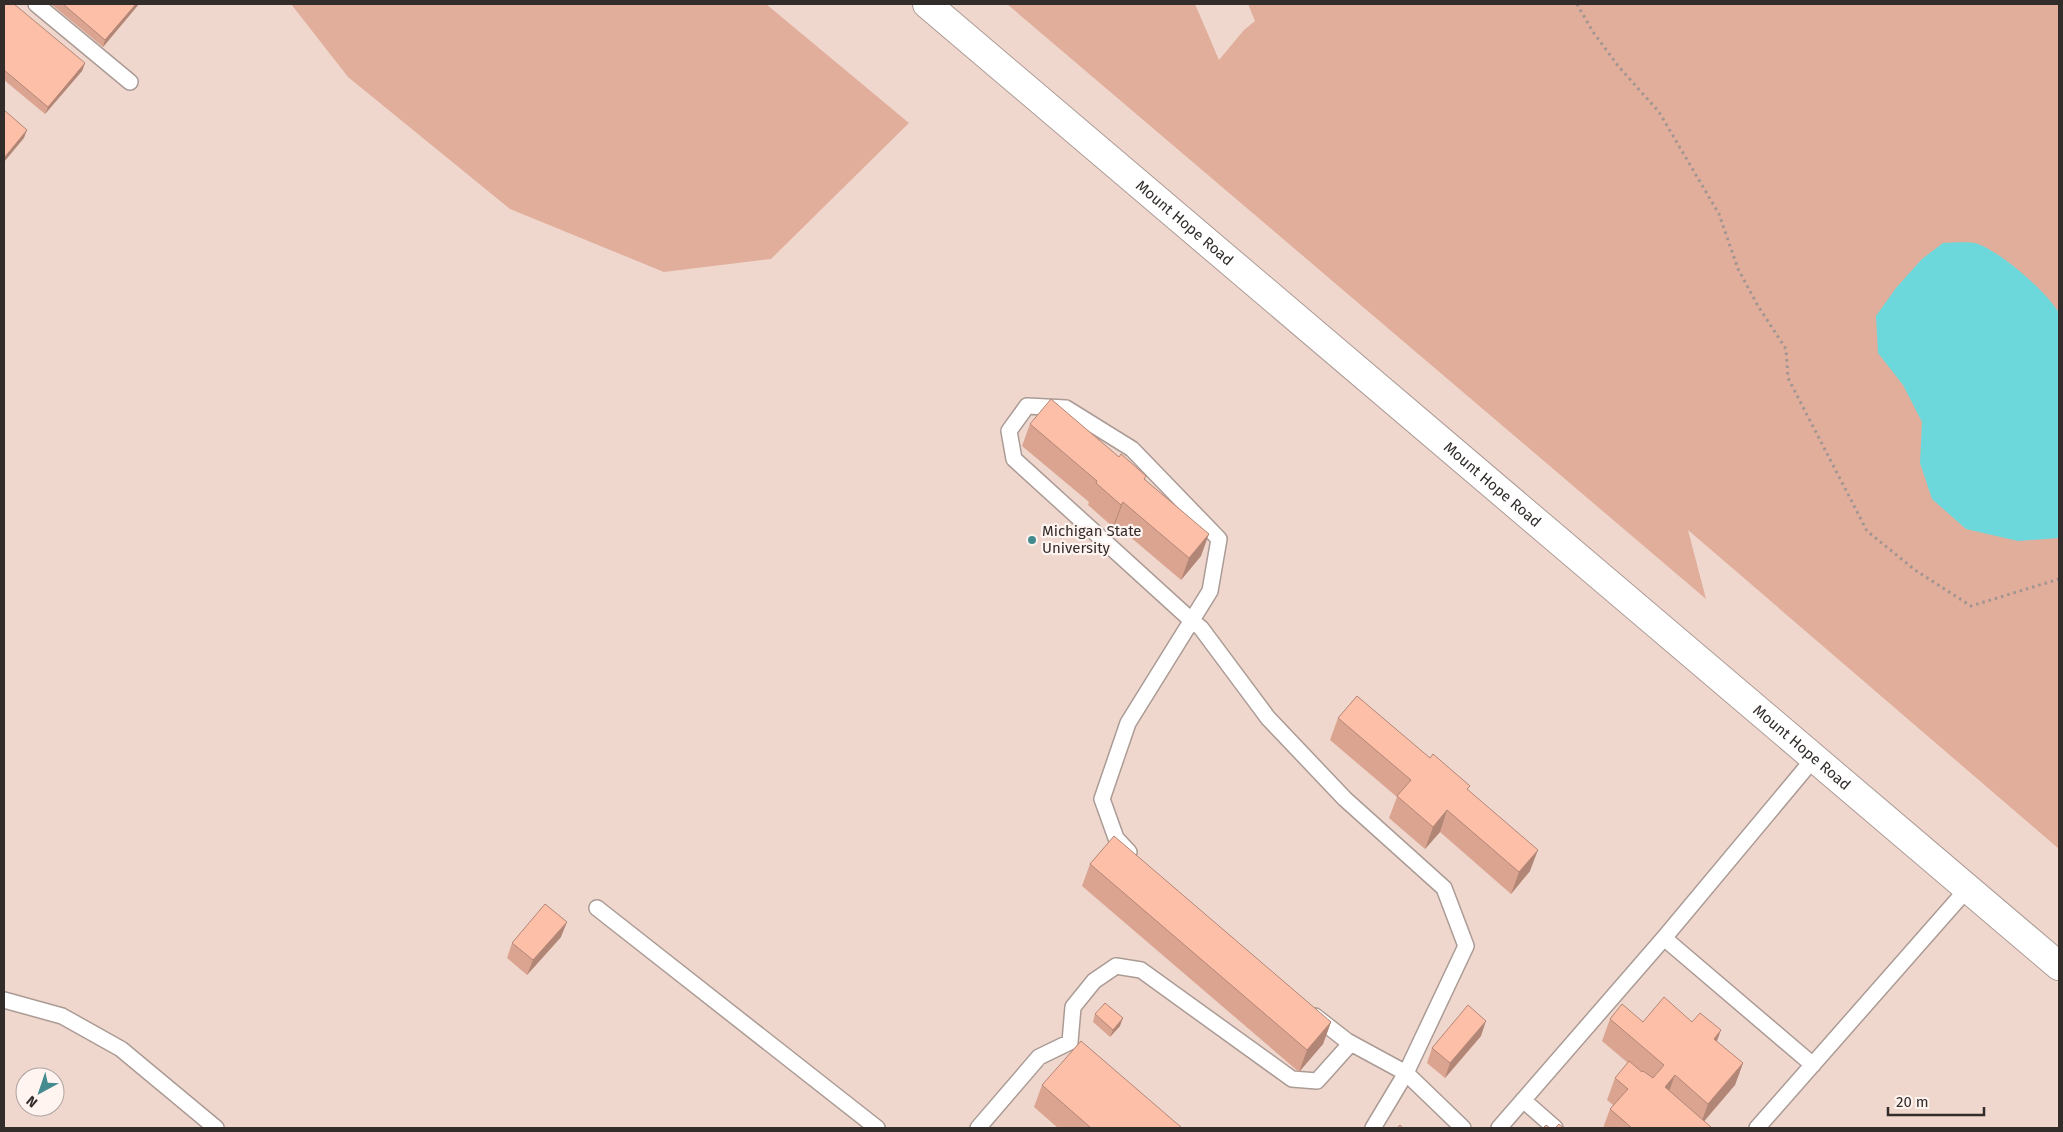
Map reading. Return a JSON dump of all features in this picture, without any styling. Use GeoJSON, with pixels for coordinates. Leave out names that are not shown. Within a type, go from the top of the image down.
{"type":"FeatureCollection","features":[{"type":"Feature","properties":{"kind":"street","name":"Mount Hope Road"},"geometry":{"type":"LineString","coordinates":[[927,4],[2059,966]]}},
{"type":"Feature","properties":{"kind":"lane"},"geometry":{"type":"LineString","coordinates":[[36,4],[130,82]]}},
{"type":"Feature","properties":{"kind":"lane"},"geometry":{"type":"LineString","coordinates":[[1142,865],[1116,838],[1102,799],[1128,723],[1191,620],[1210,591],[1219,539],[1132,449],[1066,408],[1028,406],[1009,430],[1014,459],[1191,620],[1201,628],[1268,718],[1345,799],[1444,888],[1466,946],[1406,1073],[1373,1128]]}},
{"type":"Feature","properties":{"kind":"lane"},"geometry":{"type":"LineString","coordinates":[[1499,1128],[1664,938],[1815,757]]}},
{"type":"Feature","properties":{"kind":"lane"},"geometry":{"type":"LineString","coordinates":[[1757,1128],[1968,888]]}},
{"type":"Feature","properties":{"kind":"lane"},"geometry":{"type":"LineString","coordinates":[[597,908],[877,1128]]}},
{"type":"Feature","properties":{"kind":"lane"},"geometry":{"type":"LineString","coordinates":[[1664,938],[1812,1065]]}},
{"type":"Feature","properties":{"kind":"lane"},"geometry":{"type":"LineString","coordinates":[[978,1128],[1039,1057],[1070,1042],[1073,1007],[1094,980],[1116,966],[1141,970],[1292,1080],[1317,1081],[1351,1043]]}},
{"type":"Feature","properties":{"kind":"lane"},"geometry":{"type":"LineString","coordinates":[[4,1000],[62,1016],[121,1049],[216,1128]]}},
{"type":"Feature","properties":{"kind":"lane"},"geometry":{"type":"LineString","coordinates":[[1302,1006],[1351,1043],[1406,1073],[1464,1128]]}},
{"type":"Feature","properties":{"kind":"lane"},"geometry":{"type":"LineString","coordinates":[[1523,1100],[1555,1128]]}},
{"type":"Feature","properties":{"kind":"path"},"geometry":{"type":"LineString","coordinates":[[1578,4],[1593,32],[1619,67],[1659,112],[1719,214],[1738,270],[1758,306],[1786,349],[1788,378],[1867,531],[1915,570],[1970,606],[2059,580]]}},
{"type":"Feature","properties":{"kind":"shaded area","name":"Michigan State University"},"geometry":{"type":"Polygon","coordinates":[[[4,4],[2059,4],[2059,1128],[4,1128],[4,4]]]}},
{"type":"Feature","properties":{"kind":"shaded area"},"geometry":{"type":"Polygon","coordinates":[[[291,4],[766,4],[909,123],[771,259],[664,272],[510,209],[348,77],[291,4]]]}},
{"type":"Feature","properties":{"kind":"shaded area"},"geometry":{"type":"Polygon","coordinates":[[[1007,4],[1195,4],[1219,60],[1244,30],[1255,21],[1248,4],[2059,4],[2059,849],[1688,530],[1706,599],[1007,4]]]}},
{"type":"Feature","properties":{"kind":"water"},"geometry":{"type":"Polygon","coordinates":[[[1943,243],[1974,243],[1999,255],[2034,284],[2059,313],[2059,538],[2018,541],[1966,529],[1932,499],[1920,463],[1922,422],[1903,385],[1878,353],[1876,316],[1896,288],[1922,259],[1943,243]]]}},
{"type":"Feature","properties":{"kind":"building"},"geometry":{"type":"Polygon","coordinates":[[[4,4],[14,4],[85,63],[48,107],[4,70],[4,4]]]}},
{"type":"Feature","properties":{"kind":"building"},"geometry":{"type":"Polygon","coordinates":[[[63,4],[136,4],[105,40],[63,4]]]}},
{"type":"Feature","properties":{"kind":"building"},"geometry":{"type":"Polygon","coordinates":[[[4,110],[27,130],[4,158],[4,110]]]}},
{"type":"Feature","properties":{"kind":"building"},"geometry":{"type":"Polygon","coordinates":[[[1051,399],[1119,457],[1121,454],[1146,476],[1144,479],[1209,534],[1189,558],[1123,502],[1121,505],[1096,483],[1097,481],[1030,424],[1051,399]]]}},
{"type":"Feature","properties":{"kind":"building"},"geometry":{"type":"Polygon","coordinates":[[[1357,696],[1430,758],[1433,754],[1470,786],[1467,789],[1538,850],[1519,872],[1447,810],[1433,827],[1397,796],[1411,780],[1338,718],[1357,696]]]}},
{"type":"Feature","properties":{"kind":"building"},"geometry":{"type":"Polygon","coordinates":[[[1114,836],[1331,1022],[1307,1050],[1090,864],[1114,836]]]}},
{"type":"Feature","properties":{"kind":"building"},"geometry":{"type":"Polygon","coordinates":[[[545,904],[567,922],[533,960],[512,943],[545,904]]]}},
{"type":"Feature","properties":{"kind":"building"},"geometry":{"type":"Polygon","coordinates":[[[1664,997],[1692,1022],[1700,1013],[1721,1030],[1714,1039],[1743,1063],[1708,1104],[1675,1075],[1665,1087],[1710,1128],[1632,1128],[1610,1109],[1628,1089],[1615,1078],[1629,1061],[1653,1078],[1664,1065],[1610,1019],[1622,1004],[1643,1022],[1664,997]]]}},
{"type":"Feature","properties":{"kind":"building"},"geometry":{"type":"Polygon","coordinates":[[[1105,1003],[1123,1018],[1113,1030],[1095,1014],[1105,1003]]]}},
{"type":"Feature","properties":{"kind":"building"},"geometry":{"type":"Polygon","coordinates":[[[1468,1005],[1486,1021],[1450,1063],[1432,1048],[1468,1005]]]}},
{"type":"Feature","properties":{"kind":"building"},"geometry":{"type":"Polygon","coordinates":[[[1081,1041],[1182,1128],[1091,1128],[1042,1085],[1081,1041]]]}},
{"type":"Feature","properties":{"kind":"building"},"geometry":{"type":"Polygon","coordinates":[[[1559,1124],[1564,1128],[1555,1128],[1559,1124]]]}},
{"type":"Feature","properties":{"kind":"place","name":"Michigan State University"},"geometry":{"type":"Point","coordinates":[1032,540]}}]}
